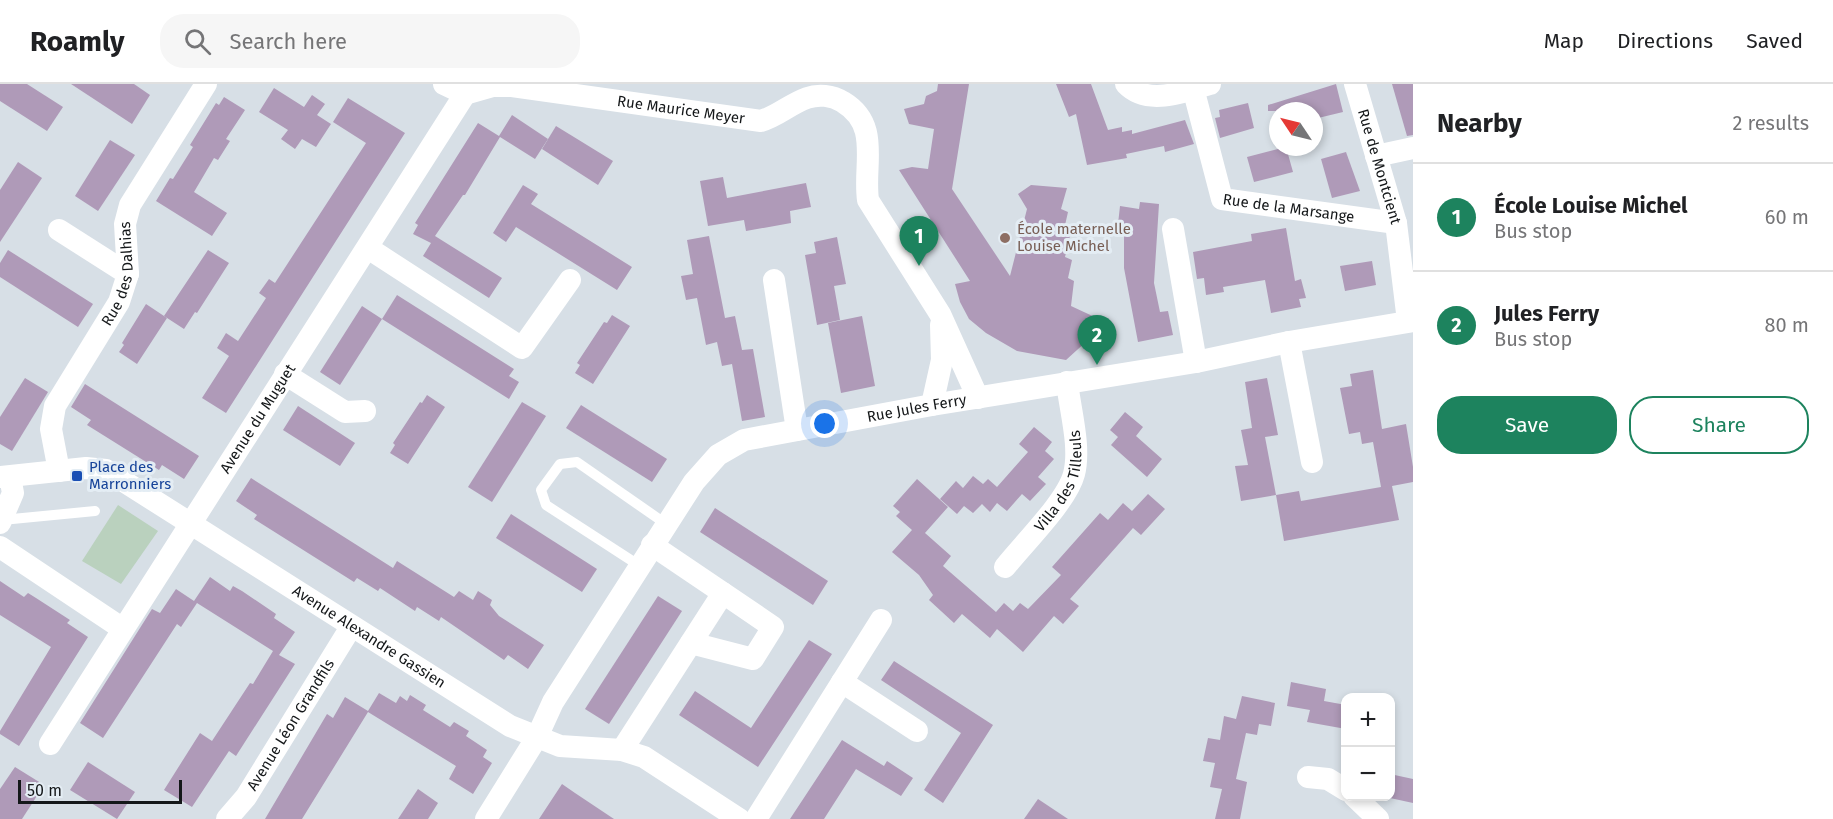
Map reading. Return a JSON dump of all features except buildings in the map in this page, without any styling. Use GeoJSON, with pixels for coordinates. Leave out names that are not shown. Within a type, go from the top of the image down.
{"type":"FeatureCollection","features":[{"type":"Feature","properties":{"kind":"street","name":"Rue des Dalhias"},"geometry":{"type":"LineString","coordinates":[[59,471],[51,429],[55,406],[119,302],[128,274],[125,224],[130,205],[206,84]]}},
{"type":"Feature","properties":{"kind":"street"},"geometry":{"type":"LineString","coordinates":[[444,84],[465,94]]}},
{"type":"Feature","properties":{"kind":"street"},"geometry":{"type":"LineString","coordinates":[[1126,84],[1144,95],[1168,96],[1202,86]]}},
{"type":"Feature","properties":{"kind":"street","name":"Rue de Montcient"},"geometry":{"type":"LineString","coordinates":[[1355,84],[1396,224],[1411,321]]}},
{"type":"Feature","properties":{"kind":"street","name":"Rue Maurice Meyer"},"geometry":{"type":"LineString","coordinates":[[465,94],[494,86],[551,88],[761,121],[777,117],[805,91],[839,99],[861,118],[868,134],[866,181],[868,200],[940,314],[978,398]]}},
{"type":"Feature","properties":{"kind":"street","name":"Rue de la Marsange"},"geometry":{"type":"LineString","coordinates":[[1202,86],[1222,199],[1396,224]]}},
{"type":"Feature","properties":{"kind":"street","name":"Avenue du Muguet"},"geometry":{"type":"LineString","coordinates":[[50,744],[465,94]]}},
{"type":"Feature","properties":{"kind":"street"},"geometry":{"type":"LineString","coordinates":[[1376,156],[1413,148]]}},
{"type":"Feature","properties":{"kind":"street"},"geometry":{"type":"LineString","coordinates":[[59,230],[128,274]]}},
{"type":"Feature","properties":{"kind":"street"},"geometry":{"type":"LineString","coordinates":[[1173,230],[1196,362]]}},
{"type":"Feature","properties":{"kind":"street"},"geometry":{"type":"LineString","coordinates":[[368,248],[522,348],[570,280]]}},
{"type":"Feature","properties":{"kind":"street"},"geometry":{"type":"LineString","coordinates":[[774,280],[797,430]]}},
{"type":"Feature","properties":{"kind":"street","name":"Rue Maurice Meyer"},"geometry":{"type":"LineString","coordinates":[[932,405],[942,360],[940,314]]}},
{"type":"Feature","properties":{"kind":"street","name":"Rue Jules Ferry"},"geometry":{"type":"LineString","coordinates":[[486,819],[537,737],[553,702],[694,482],[718,454],[744,440],[932,405],[1196,362],[1289,342],[1411,321]]}},
{"type":"Feature","properties":{"kind":"street"},"geometry":{"type":"LineString","coordinates":[[1289,342],[1312,462]]}},
{"type":"Feature","properties":{"kind":"street"},"geometry":{"type":"LineString","coordinates":[[285,374],[345,412],[365,411]]}},
{"type":"Feature","properties":{"kind":"street","name":"Villa des Tilleuls"},"geometry":{"type":"LineString","coordinates":[[1005,567],[1068,490],[1074,473],[1076,455],[1067,382]]}},
{"type":"Feature","properties":{"kind":"street","name":"Avenue Alexandre Gassien"},"geometry":{"type":"LineString","coordinates":[[5,477],[86,468],[106,470],[510,726],[560,746],[622,750],[644,757],[739,819]]}},
{"type":"Feature","properties":{"kind":"street"},"geometry":{"type":"LineString","coordinates":[[1,522],[13,493],[5,477]]}},
{"type":"Feature","properties":{"kind":"street"},"geometry":{"type":"LineString","coordinates":[[652,545],[773,627],[753,659],[691,643]]}},
{"type":"Feature","properties":{"kind":"street"},"geometry":{"type":"LineString","coordinates":[[0,547],[123,629]]}},
{"type":"Feature","properties":{"kind":"street"},"geometry":{"type":"LineString","coordinates":[[622,750],[723,593]]}},
{"type":"Feature","properties":{"kind":"street"},"geometry":{"type":"LineString","coordinates":[[756,819],[881,620]]}},
{"type":"Feature","properties":{"kind":"street","name":"Avenue Léon Grandfils"},"geometry":{"type":"LineString","coordinates":[[227,819],[246,797],[351,627]]}},
{"type":"Feature","properties":{"kind":"street"},"geometry":{"type":"LineString","coordinates":[[842,682],[917,731]]}},
{"type":"Feature","properties":{"kind":"street"},"geometry":{"type":"LineString","coordinates":[[1308,777],[1328,779],[1341,787]]}},
{"type":"Feature","properties":{"kind":"street"},"geometry":{"type":"LineString","coordinates":[[1359,801],[1377,819]]}},
{"type":"Feature","properties":{"kind":"lane"},"geometry":{"type":"LineString","coordinates":[[639,566],[546,504],[541,490],[560,464],[578,462],[666,524]]}},
{"type":"Feature","properties":{"kind":"lane"},"geometry":{"type":"LineString","coordinates":[[1,522],[95,511]]}},
{"type":"Feature","properties":{"kind":"green space"},"geometry":{"type":"Polygon","coordinates":[[[118,505],[158,531],[121,584],[82,561],[118,505]]]}},
{"type":"Feature","properties":{"kind":"place","name":"École maternelle Louise Michel"},"geometry":{"type":"Point","coordinates":[1005,238]}},
{"type":"Feature","properties":{"kind":"place","name":"École Louise Michel"},"geometry":{"type":"Point","coordinates":[919,266]}},
{"type":"Feature","properties":{"kind":"place","name":"Jules Ferry"},"geometry":{"type":"Point","coordinates":[1097,365]}},
{"type":"Feature","properties":{"kind":"place","name":"Place des Marronniers"},"geometry":{"type":"Point","coordinates":[77,476]}}]}
